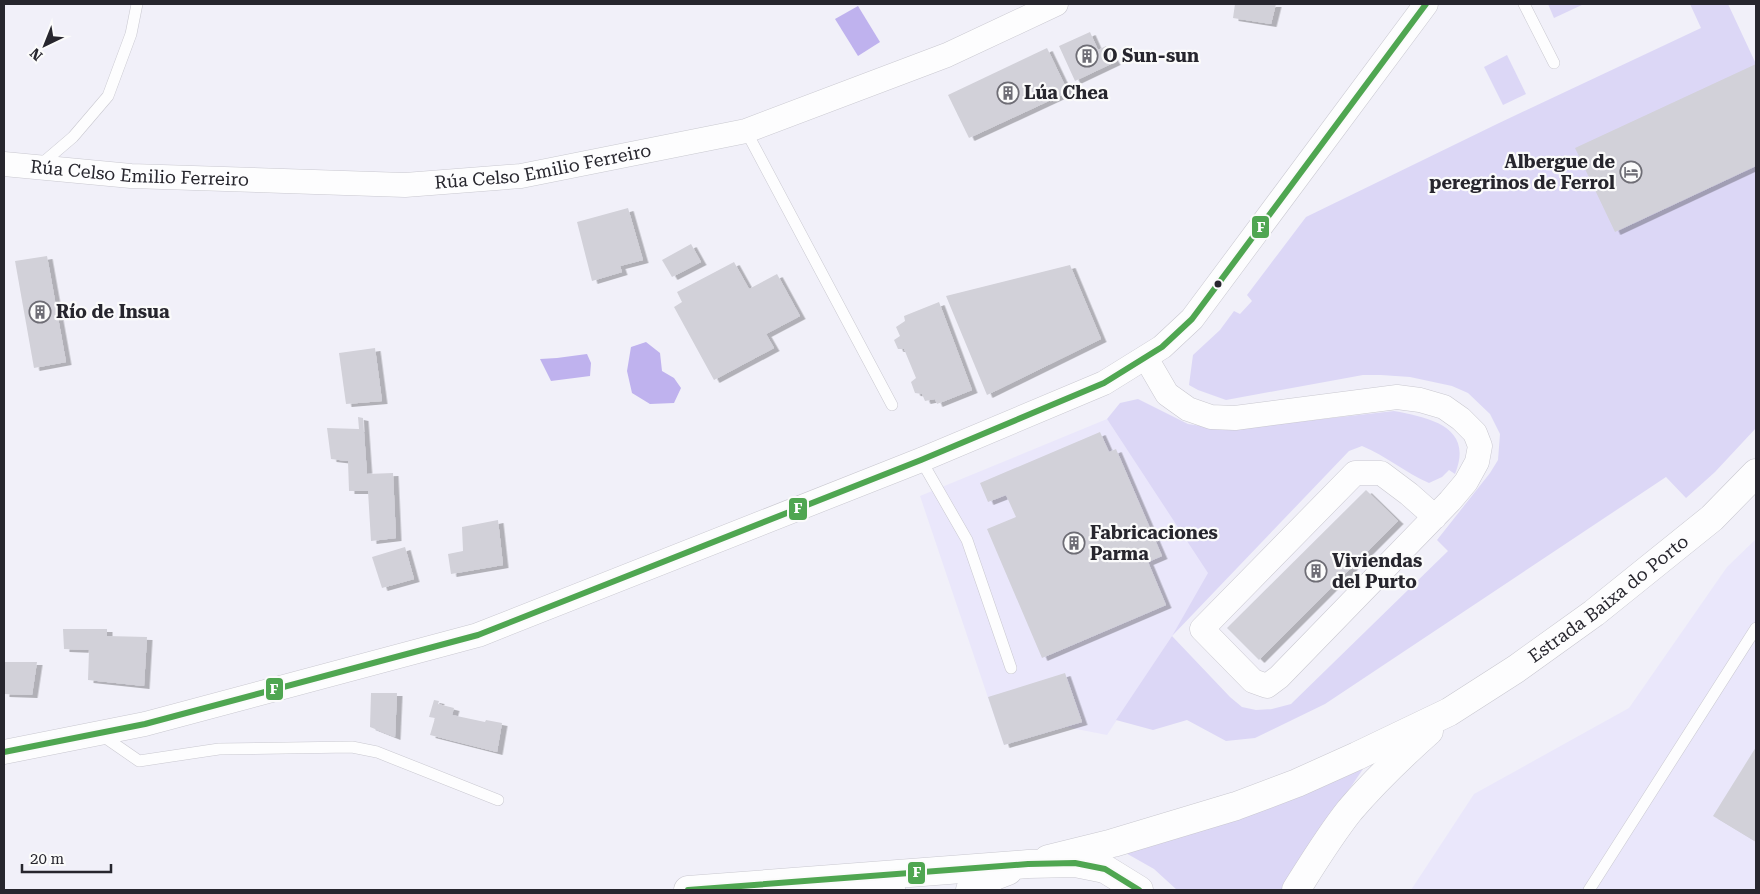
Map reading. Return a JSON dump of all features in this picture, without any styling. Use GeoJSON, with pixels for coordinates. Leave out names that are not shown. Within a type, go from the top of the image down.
{"type":"FeatureCollection","features":[{"type":"Feature","properties":{"kind":"main road","name":"Estrada Baixa do Porto"},"geometry":{"type":"LineString","coordinates":[[1449,712],[1516,669],[1594,613],[1712,518],[1756,474]]}},
{"type":"Feature","properties":{"kind":"main road"},"geometry":{"type":"LineString","coordinates":[[970,890],[995,876],[1028,864],[1114,843],[1236,806],[1297,783],[1449,712]]}},
{"type":"Feature","properties":{"kind":"main road"},"geometry":{"type":"LineString","coordinates":[[1296,890],[1319,853],[1349,812],[1408,750],[1449,712]]}},
{"type":"Feature","properties":{"kind":"main road"},"geometry":{"type":"LineString","coordinates":[[688,890],[1028,864],[1075,863],[1105,869],[1139,890]]}},
{"type":"Feature","properties":{"kind":"street","name":"Rúa Celso Emilio Ferreiro"},"geometry":{"type":"LineString","coordinates":[[4,164],[131,176],[406,185],[522,176],[746,131],[948,55],[1056,4]]}},
{"type":"Feature","properties":{"kind":"street"},"geometry":{"type":"LineString","coordinates":[[4,752],[145,724],[478,635],[921,460],[1104,383],[1162,347],[1192,319],[1426,4]]}},
{"type":"Feature","properties":{"kind":"street"},"geometry":{"type":"LineString","coordinates":[[1146,358],[1167,394],[1188,409],[1211,417],[1235,418],[1397,397],[1420,400],[1444,407],[1461,419],[1475,433],[1480,446],[1478,462],[1466,482],[1435,517],[1279,677],[1267,686],[1253,681],[1202,629],[1355,473],[1381,472],[1410,494],[1435,517]]}},
{"type":"Feature","properties":{"kind":"lane"},"geometry":{"type":"LineString","coordinates":[[38,167],[73,137],[108,96],[131,34],[137,4]]}},
{"type":"Feature","properties":{"kind":"lane"},"geometry":{"type":"LineString","coordinates":[[1524,4],[1554,63]]}},
{"type":"Feature","properties":{"kind":"lane"},"geometry":{"type":"LineString","coordinates":[[746,131],[892,405]]}},
{"type":"Feature","properties":{"kind":"lane"},"geometry":{"type":"LineString","coordinates":[[921,460],[967,540],[1011,668]]}},
{"type":"Feature","properties":{"kind":"lane"},"geometry":{"type":"LineString","coordinates":[[1589,890],[1756,628]]}},
{"type":"Feature","properties":{"kind":"lane"},"geometry":{"type":"LineString","coordinates":[[99,733],[139,761],[219,749],[352,747],[377,752],[498,800]]}},
{"type":"Feature","properties":{"kind":"lane"},"geometry":{"type":"LineString","coordinates":[[832,879],[870,883],[900,890]]}},
{"type":"Feature","properties":{"kind":"shaded area"},"geometry":{"type":"Polygon","coordinates":[[[1548,4],[1584,4],[1554,18],[1548,4]]]}},
{"type":"Feature","properties":{"kind":"shaded area"},"geometry":{"type":"Polygon","coordinates":[[[1690,4],[1728,4],[1756,64],[1756,428],[1715,472],[1686,498],[1666,477],[1325,704],[1255,738],[1226,741],[1187,720],[1153,730],[1116,720],[1172,636],[1230,697],[1242,707],[1256,710],[1272,709],[1291,704],[1448,551],[1437,540],[1490,473],[1498,460],[1500,434],[1490,414],[1468,393],[1452,386],[1410,377],[1363,375],[1226,400],[1189,385],[1193,355],[1220,330],[1234,311],[1240,314],[1252,301],[1247,295],[1306,217],[1701,28],[1690,4]]]}},
{"type":"Feature","properties":{"kind":"shaded area"},"geometry":{"type":"Polygon","coordinates":[[[858,6],[880,42],[858,56],[835,19],[858,6]]]}},
{"type":"Feature","properties":{"kind":"shaded area"},"geometry":{"type":"Polygon","coordinates":[[[1507,55],[1526,94],[1503,105],[1484,67],[1507,55]]]}},
{"type":"Feature","properties":{"kind":"shaded area"},"geometry":{"type":"Polygon","coordinates":[[[646,342],[660,353],[662,371],[674,378],[681,388],[674,403],[650,404],[632,393],[627,371],[631,347],[646,342]]]}},
{"type":"Feature","properties":{"kind":"shaded area"},"geometry":{"type":"Polygon","coordinates":[[[587,354],[591,363],[590,376],[551,381],[540,359],[557,358],[587,354]]]}},
{"type":"Feature","properties":{"kind":"shaded area"},"geometry":{"type":"Polygon","coordinates":[[[1138,399],[1188,424],[1227,430],[1394,411],[1435,422],[1454,435],[1459,445],[1459,458],[1455,474],[1449,470],[1442,477],[1429,483],[1362,446],[1349,451],[1172,636],[1208,573],[1107,419],[1120,403],[1138,399]]]}},
{"type":"Feature","properties":{"kind":"shaded area"},"geometry":{"type":"Polygon","coordinates":[[[1107,419],[1209,573],[1172,636],[1107,735],[1066,727],[1004,745],[920,496],[1107,419]]]}},
{"type":"Feature","properties":{"kind":"shaded area"},"geometry":{"type":"Polygon","coordinates":[[[1756,539],[1756,890],[1411,890],[1474,794],[1629,708],[1727,567],[1756,539]]]}},
{"type":"Feature","properties":{"kind":"shaded area"},"geometry":{"type":"Polygon","coordinates":[[[1363,769],[1281,890],[1177,890],[1154,869],[1124,852],[1185,836],[1245,816],[1363,769]]]}},
{"type":"Feature","properties":{"kind":"building"},"geometry":{"type":"Polygon","coordinates":[[[1235,4],[1276,4],[1271,24],[1233,18],[1235,4]]]}},
{"type":"Feature","properties":{"kind":"building","name":"O Sun-sun"},"geometry":{"type":"Polygon","coordinates":[[[1090,32],[1098,50],[1106,46],[1115,62],[1075,81],[1059,46],[1090,32]]]}},
{"type":"Feature","properties":{"kind":"building","name":"Lúa Chea"},"geometry":{"type":"Polygon","coordinates":[[[1047,48],[1068,92],[969,138],[948,95],[1047,48]]]}},
{"type":"Feature","properties":{"kind":"building"},"geometry":{"type":"Polygon","coordinates":[[[1756,64],[1756,166],[1615,232],[1575,148],[1756,64]]]}},
{"type":"Feature","properties":{"kind":"building"},"geometry":{"type":"Polygon","coordinates":[[[628,208],[643,260],[620,266],[622,272],[592,281],[577,222],[628,208]]]}},
{"type":"Feature","properties":{"kind":"building"},"geometry":{"type":"Polygon","coordinates":[[[691,244],[701,262],[672,277],[662,260],[691,244]]]}},
{"type":"Feature","properties":{"kind":"building","name":"Río de Insua"},"geometry":{"type":"Polygon","coordinates":[[[47,256],[66,362],[34,368],[15,261],[47,256]]]}},
{"type":"Feature","properties":{"kind":"building"},"geometry":{"type":"Polygon","coordinates":[[[734,262],[749,289],[777,274],[800,316],[766,334],[774,348],[714,380],[674,307],[682,302],[677,292],[734,262]]]}},
{"type":"Feature","properties":{"kind":"building"},"geometry":{"type":"Polygon","coordinates":[[[1070,265],[1101,339],[987,395],[946,296],[1070,265]]]}},
{"type":"Feature","properties":{"kind":"building"},"geometry":{"type":"Polygon","coordinates":[[[939,302],[972,390],[937,404],[935,399],[925,401],[922,394],[915,393],[911,382],[916,378],[904,349],[898,349],[894,340],[900,336],[896,327],[905,321],[904,316],[939,302]]]}},
{"type":"Feature","properties":{"kind":"building"},"geometry":{"type":"Polygon","coordinates":[[[375,348],[382,401],[346,404],[339,353],[375,348]]]}},
{"type":"Feature","properties":{"kind":"building"},"geometry":{"type":"Polygon","coordinates":[[[358,417],[363,418],[367,474],[393,473],[396,538],[371,541],[368,491],[349,491],[348,461],[331,459],[327,428],[359,429],[358,417]]]}},
{"type":"Feature","properties":{"kind":"building","name":"Fabricaciones Parma"},"geometry":{"type":"Polygon","coordinates":[[[1100,432],[1109,452],[1116,449],[1162,556],[1148,562],[1166,605],[1042,658],[987,529],[1016,517],[1006,495],[988,502],[980,483],[1100,432]]]}},
{"type":"Feature","properties":{"kind":"building","name":"Viviendas del Purto"},"geometry":{"type":"Polygon","coordinates":[[[1366,490],[1398,521],[1259,660],[1227,628],[1366,490]]]}},
{"type":"Feature","properties":{"kind":"building"},"geometry":{"type":"Polygon","coordinates":[[[498,520],[503,565],[451,574],[448,554],[463,551],[462,527],[498,520]]]}},
{"type":"Feature","properties":{"kind":"building"},"geometry":{"type":"Polygon","coordinates":[[[405,547],[414,579],[382,588],[372,557],[405,547]]]}},
{"type":"Feature","properties":{"kind":"building"},"geometry":{"type":"Polygon","coordinates":[[[63,629],[107,629],[107,636],[147,637],[144,686],[88,680],[89,650],[64,649],[63,629]]]}},
{"type":"Feature","properties":{"kind":"building"},"geometry":{"type":"Polygon","coordinates":[[[4,662],[37,662],[32,695],[4,694],[4,662]]]}},
{"type":"Feature","properties":{"kind":"building"},"geometry":{"type":"Polygon","coordinates":[[[1065,673],[1082,722],[1004,745],[988,697],[1065,673]]]}},
{"type":"Feature","properties":{"kind":"building"},"geometry":{"type":"Polygon","coordinates":[[[371,693],[397,693],[395,737],[370,727],[371,693]]]}},
{"type":"Feature","properties":{"kind":"building"},"geometry":{"type":"Polygon","coordinates":[[[434,700],[439,701],[438,704],[454,708],[452,715],[485,722],[486,720],[502,723],[497,752],[430,735],[435,718],[429,717],[434,700]]]}},
{"type":"Feature","properties":{"kind":"building"},"geometry":{"type":"Polygon","coordinates":[[[1756,747],[1756,842],[1713,816],[1756,747]]]}},
{"type":"Feature","properties":{"kind":"transit line","name":"F"},"geometry":{"type":"LineString","coordinates":[[4,752],[145,724],[478,635],[921,460],[1104,383],[1162,347],[1192,319],[1426,4]]}},
{"type":"Feature","properties":{"kind":"transit line","name":"F"},"geometry":{"type":"LineString","coordinates":[[688,890],[1028,864],[1075,863],[1105,869],[1139,890]]}},
{"type":"Feature","properties":{"kind":"place","name":"O Sun-sun"},"geometry":{"type":"Point","coordinates":[1087,56]}},
{"type":"Feature","properties":{"kind":"place","name":"Lúa Chea"},"geometry":{"type":"Point","coordinates":[1008,93]}},
{"type":"Feature","properties":{"kind":"place","name":"Albergue de peregrinos de Ferrol"},"geometry":{"type":"Point","coordinates":[1631,172]}},
{"type":"Feature","properties":{"kind":"place","name":"Río de Insua"},"geometry":{"type":"Point","coordinates":[40,312]}},
{"type":"Feature","properties":{"kind":"place","name":"Fabricaciones Parma"},"geometry":{"type":"Point","coordinates":[1074,543]}},
{"type":"Feature","properties":{"kind":"place","name":"Viviendas del Purto"},"geometry":{"type":"Point","coordinates":[1316,571]}}]}
